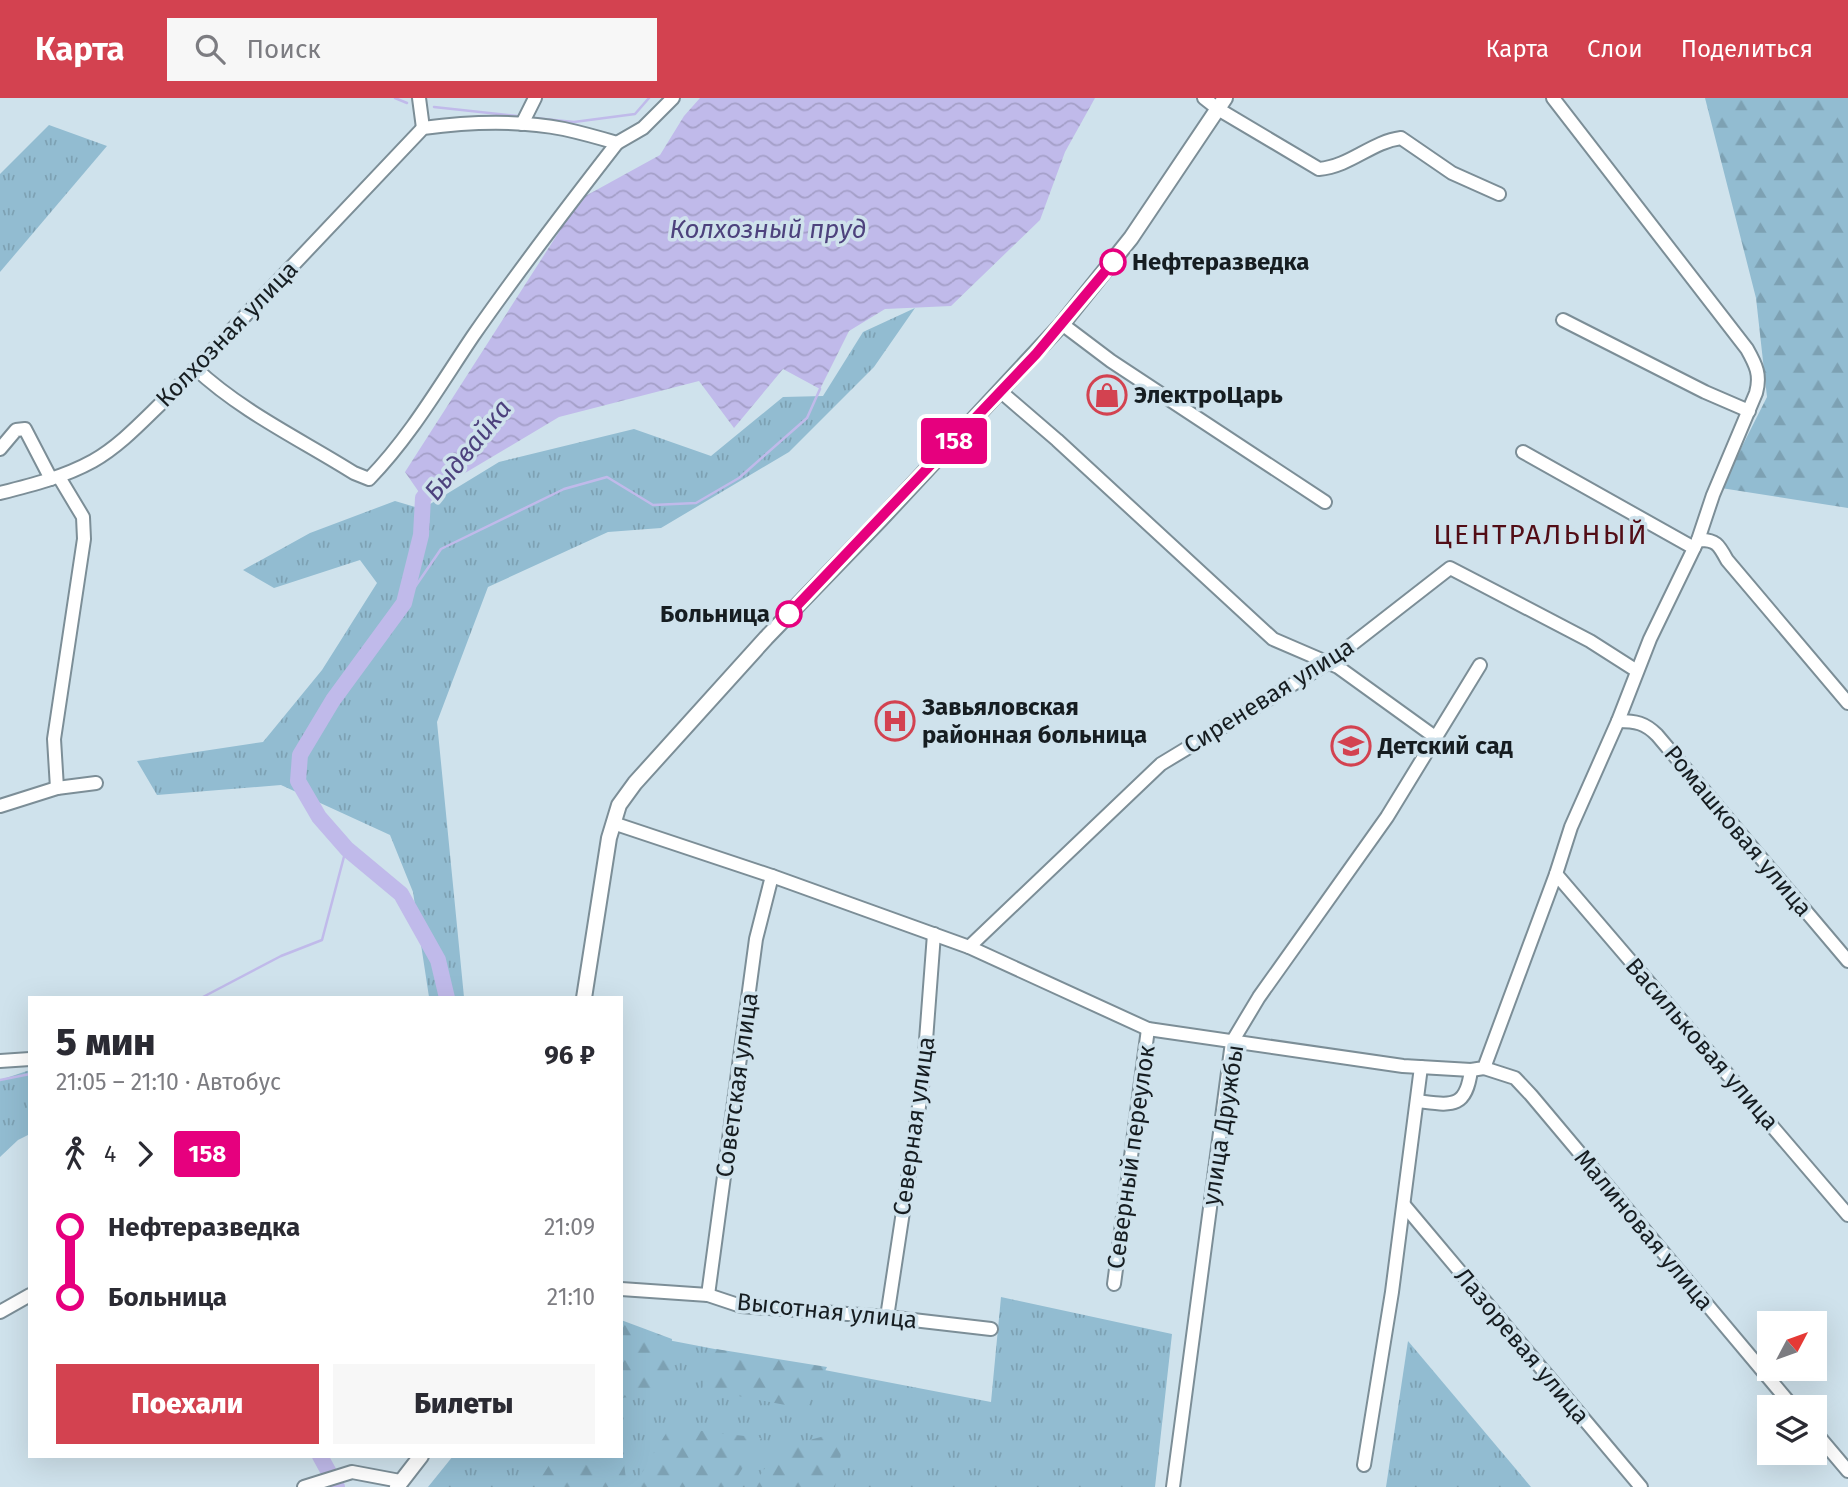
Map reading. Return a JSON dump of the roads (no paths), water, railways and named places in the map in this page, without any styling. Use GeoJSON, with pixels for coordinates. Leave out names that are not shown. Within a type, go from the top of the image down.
{"type":"FeatureCollection","features":[{"type":"Feature","properties":{"kind":"main road"},"geometry":{"type":"LineString","coordinates":[[584,996],[604,861],[619,805],[656,759],[765,638],[1062,324],[1131,238],[1222,104]]}},
{"type":"Feature","properties":{"kind":"main road"},"geometry":{"type":"LineString","coordinates":[[398,1484],[419,1458]]}},
{"type":"Feature","properties":{"kind":"street"},"geometry":{"type":"LineString","coordinates":[[419,98],[422,128],[454,124],[522,124],[564,129],[617,143]]}},
{"type":"Feature","properties":{"kind":"street"},"geometry":{"type":"LineString","coordinates":[[522,124],[535,98]]}},
{"type":"Feature","properties":{"kind":"street"},"geometry":{"type":"LineString","coordinates":[[195,368],[251,412],[354,473],[369,479],[392,455],[567,207],[617,143],[643,128],[673,98]]}},
{"type":"Feature","properties":{"kind":"street"},"geometry":{"type":"LineString","coordinates":[[1204,98],[1222,104],[1319,169],[1334,168],[1385,142],[1401,138],[1451,173],[1499,194]]}},
{"type":"Feature","properties":{"kind":"street"},"geometry":{"type":"LineString","coordinates":[[1417,1101],[1446,1105],[1460,1100],[1478,1069],[1556,874],[1576,815],[1637,671],[1696,544],[1760,378],[1747,349],[1553,98]]}},
{"type":"Feature","properties":{"kind":"street","name":"Колхозная улица"},"geometry":{"type":"LineString","coordinates":[[0,493],[55,478],[108,451],[134,429],[422,128]]}},
{"type":"Feature","properties":{"kind":"street"},"geometry":{"type":"LineString","coordinates":[[1563,320],[1705,392],[1749,411]]}},
{"type":"Feature","properties":{"kind":"street"},"geometry":{"type":"LineString","coordinates":[[1062,324],[1111,361],[1325,502]]}},
{"type":"Feature","properties":{"kind":"street"},"geometry":{"type":"LineString","coordinates":[[1000,391],[1273,639],[1338,667],[1435,737]]}},
{"type":"Feature","properties":{"kind":"street"},"geometry":{"type":"LineString","coordinates":[[0,450],[16,430],[25,429],[83,517],[84,539],[54,739],[57,788]]}},
{"type":"Feature","properties":{"kind":"street"},"geometry":{"type":"LineString","coordinates":[[1522,452],[1696,544],[1712,540],[1718,544],[1727,560],[1848,703]]}},
{"type":"Feature","properties":{"kind":"street","name":"Сиреневая улица"},"geometry":{"type":"LineString","coordinates":[[969,947],[1161,764],[1328,663],[1450,568],[1590,641],[1637,671]]}},
{"type":"Feature","properties":{"kind":"street","name":"улица Дружбы"},"geometry":{"type":"LineString","coordinates":[[1173,1487],[1232,1042],[1259,997],[1387,817],[1480,665]]}},
{"type":"Feature","properties":{"kind":"street","name":"Ромашковая улица"},"geometry":{"type":"LineString","coordinates":[[1618,721],[1646,725],[1657,736],[1848,961]]}},
{"type":"Feature","properties":{"kind":"street"},"geometry":{"type":"LineString","coordinates":[[0,806],[57,788],[96,783]]}},
{"type":"Feature","properties":{"kind":"street"},"geometry":{"type":"LineString","coordinates":[[613,823],[772,876],[969,947],[1148,1029],[1422,1068],[1478,1069]]}},
{"type":"Feature","properties":{"kind":"street","name":"Васильковая улица"},"geometry":{"type":"LineString","coordinates":[[1556,874],[1848,1215]]}},
{"type":"Feature","properties":{"kind":"street","name":"Советская улица"},"geometry":{"type":"LineString","coordinates":[[708,1295],[756,939],[772,876]]}},
{"type":"Feature","properties":{"kind":"street","name":"Северная улица"},"geometry":{"type":"LineString","coordinates":[[887,1317],[923,1080],[934,934]]}},
{"type":"Feature","properties":{"kind":"street","name":"Северный переулок"},"geometry":{"type":"LineString","coordinates":[[1114,1284],[1148,1029]]}},
{"type":"Feature","properties":{"kind":"street"},"geometry":{"type":"LineString","coordinates":[[0,1061],[28,1059]]}},
{"type":"Feature","properties":{"kind":"street"},"geometry":{"type":"LineString","coordinates":[[1364,1465],[1392,1292],[1422,1068]]}},
{"type":"Feature","properties":{"kind":"street","name":"Малиновая улица"},"geometry":{"type":"LineString","coordinates":[[1478,1069],[1507,1075],[1523,1086],[1783,1395]]}},
{"type":"Feature","properties":{"kind":"street","name":"Лазоревая улица"},"geometry":{"type":"LineString","coordinates":[[1404,1205],[1641,1487]]}},
{"type":"Feature","properties":{"kind":"street","name":"Высотная улица"},"geometry":{"type":"LineString","coordinates":[[623,1289],[708,1295],[741,1306],[887,1317],[991,1329]]}},
{"type":"Feature","properties":{"kind":"street"},"geometry":{"type":"LineString","coordinates":[[0,1312],[28,1297]]}},
{"type":"Feature","properties":{"kind":"street"},"geometry":{"type":"LineString","coordinates":[[1827,1446],[1848,1471]]}},
{"type":"Feature","properties":{"kind":"street"},"geometry":{"type":"LineString","coordinates":[[304,1487],[352,1472],[398,1484]]}},
{"type":"Feature","properties":{"kind":"water","name":"Колхозный пруд"},"geometry":{"type":"Polygon","coordinates":[[[700,98],[1095,98],[1065,152],[1040,220],[951,306],[885,309],[849,331],[820,389],[783,369],[734,428],[699,381],[559,417],[423,498],[405,472],[580,199],[660,155],[684,116],[700,98]]]}},
{"type":"Feature","properties":{"kind":"waterway"},"geometry":{"type":"LineString","coordinates":[[395,98],[407,103]]}},
{"type":"Feature","properties":{"kind":"waterway"},"geometry":{"type":"LineString","coordinates":[[534,118],[574,122],[635,114],[649,98]]}},
{"type":"Feature","properties":{"kind":"waterway"},"geometry":{"type":"LineString","coordinates":[[434,107],[517,116]]}},
{"type":"Feature","properties":{"kind":"waterway"},"geometry":{"type":"LineString","coordinates":[[404,603],[441,549],[564,489],[607,477],[653,505],[696,503],[739,478],[807,418],[820,389]]}},
{"type":"Feature","properties":{"kind":"waterway","name":"Быдвайка"},"geometry":{"type":"LineString","coordinates":[[437,483],[423,498],[421,535],[404,603],[333,700],[300,755],[298,781],[319,817],[347,849],[401,894],[438,960],[447,996]]}},
{"type":"Feature","properties":{"kind":"waterway"},"geometry":{"type":"LineString","coordinates":[[205,996],[281,956],[322,940],[346,849]]}},
{"type":"Feature","properties":{"kind":"waterway"},"geometry":{"type":"LineString","coordinates":[[0,1080],[28,1074]]}},
{"type":"Feature","properties":{"kind":"waterway","name":"Быдвайка"},"geometry":{"type":"LineString","coordinates":[[321,1458],[337,1487]]}},
{"type":"Feature","properties":{"kind":"place","name":"Нефтеразведка"},"geometry":{"type":"Point","coordinates":[1113,262]}},
{"type":"Feature","properties":{"kind":"place","name":"ЭлектроЦарь"},"geometry":{"type":"Point","coordinates":[1107,395]}},
{"type":"Feature","properties":{"kind":"place","name":"Больница"},"geometry":{"type":"Point","coordinates":[789,614]}},
{"type":"Feature","properties":{"kind":"place","name":"Завьяловская районная больница"},"geometry":{"type":"Point","coordinates":[895,721]}},
{"type":"Feature","properties":{"kind":"place","name":"Детский сад"},"geometry":{"type":"Point","coordinates":[1351,746]}},
{"type":"Feature","properties":{"kind":"district","name":"ЦЕНТРАЛЬНЫЙ"},"geometry":{"type":"Point","coordinates":[1541,534]}}]}
